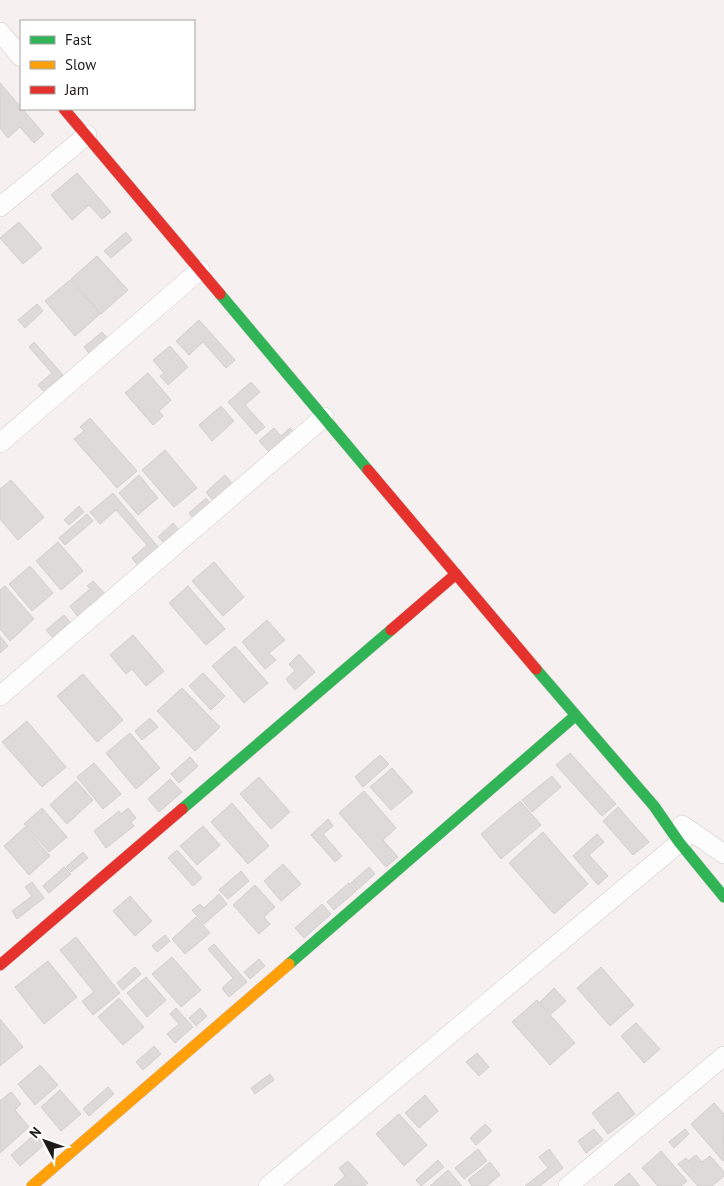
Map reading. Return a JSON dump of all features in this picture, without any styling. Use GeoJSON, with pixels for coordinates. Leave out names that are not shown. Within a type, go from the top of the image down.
{"type":"FeatureCollection","features":[{"type":"Feature","properties":{"kind":"street"},"geometry":{"type":"LineString","coordinates":[[0,32],[20,56]]}},
{"type":"Feature","properties":{"kind":"street"},"geometry":{"type":"LineString","coordinates":[[65,110],[575,716],[654,806],[686,837],[724,897]]}},
{"type":"Feature","properties":{"kind":"street"},"geometry":{"type":"LineString","coordinates":[[0,207],[87,135]]}},
{"type":"Feature","properties":{"kind":"street"},"geometry":{"type":"LineString","coordinates":[[0,443],[200,270]]}},
{"type":"Feature","properties":{"kind":"street"},"geometry":{"type":"LineString","coordinates":[[0,696],[324,417]]}},
{"type":"Feature","properties":{"kind":"street"},"geometry":{"type":"LineString","coordinates":[[0,965],[456,574]]}},
{"type":"Feature","properties":{"kind":"street"},"geometry":{"type":"LineString","coordinates":[[32,1186],[575,716]]}},
{"type":"Feature","properties":{"kind":"street"},"geometry":{"type":"LineString","coordinates":[[686,837],[724,854]]}},
{"type":"Feature","properties":{"kind":"street"},"geometry":{"type":"LineString","coordinates":[[268,1186],[686,837]]}},
{"type":"Feature","properties":{"kind":"street"},"geometry":{"type":"LineString","coordinates":[[568,1186],[724,1056]]}},
{"type":"Feature","properties":{"kind":"building"},"geometry":{"type":"Polygon","coordinates":[[[0,83],[20,106],[20,110],[23,110],[44,134],[34,143],[20,127],[8,138],[0,128],[0,83]]]}},
{"type":"Feature","properties":{"kind":"building"},"geometry":{"type":"Polygon","coordinates":[[[77,173],[111,212],[102,219],[89,205],[72,220],[51,195],[77,173]]]}},
{"type":"Feature","properties":{"kind":"building"},"geometry":{"type":"Polygon","coordinates":[[[19,222],[42,248],[23,264],[0,238],[19,222]]]}},
{"type":"Feature","properties":{"kind":"building"},"geometry":{"type":"Polygon","coordinates":[[[126,232],[132,240],[111,258],[104,251],[126,232]]]}},
{"type":"Feature","properties":{"kind":"building"},"geometry":{"type":"Polygon","coordinates":[[[97,256],[128,290],[101,314],[71,279],[97,256]]]}},
{"type":"Feature","properties":{"kind":"building"},"geometry":{"type":"Polygon","coordinates":[[[70,280],[100,314],[75,336],[45,301],[70,280]]]}},
{"type":"Feature","properties":{"kind":"building"},"geometry":{"type":"Polygon","coordinates":[[[37,304],[43,311],[25,328],[18,320],[37,304]]]}},
{"type":"Feature","properties":{"kind":"building"},"geometry":{"type":"Polygon","coordinates":[[[199,320],[235,360],[226,368],[203,342],[189,355],[176,341],[199,320]]]}},
{"type":"Feature","properties":{"kind":"building"},"geometry":{"type":"Polygon","coordinates":[[[102,332],[110,341],[92,357],[84,347],[102,332]]]}},
{"type":"Feature","properties":{"kind":"building"},"geometry":{"type":"Polygon","coordinates":[[[34,342],[63,375],[43,391],[38,385],[52,373],[29,347],[34,342]]]}},
{"type":"Feature","properties":{"kind":"building"},"geometry":{"type":"Polygon","coordinates":[[[170,346],[188,367],[168,385],[160,376],[164,373],[153,360],[170,346]]]}},
{"type":"Feature","properties":{"kind":"building"},"geometry":{"type":"Polygon","coordinates":[[[148,373],[171,400],[159,411],[163,416],[153,425],[125,393],[148,373]]]}},
{"type":"Feature","properties":{"kind":"building"},"geometry":{"type":"Polygon","coordinates":[[[251,382],[260,392],[245,405],[265,427],[256,434],[228,402],[251,382]]]}},
{"type":"Feature","properties":{"kind":"building"},"geometry":{"type":"Polygon","coordinates":[[[221,406],[234,421],[212,441],[199,425],[221,406]]]}},
{"type":"Feature","properties":{"kind":"building"},"geometry":{"type":"Polygon","coordinates":[[[90,418],[137,471],[117,488],[74,439],[84,431],[80,427],[90,418]]]}},
{"type":"Feature","properties":{"kind":"building"},"geometry":{"type":"Polygon","coordinates":[[[274,428],[281,436],[290,428],[294,432],[270,453],[259,441],[274,428]]]}},
{"type":"Feature","properties":{"kind":"building"},"geometry":{"type":"Polygon","coordinates":[[[165,450],[197,488],[174,507],[142,470],[165,450]]]}},
{"type":"Feature","properties":{"kind":"building"},"geometry":{"type":"Polygon","coordinates":[[[139,475],[158,498],[138,515],[119,493],[139,475]]]}},
{"type":"Feature","properties":{"kind":"building"},"geometry":{"type":"Polygon","coordinates":[[[225,475],[234,485],[214,502],[206,492],[225,475]]]}},
{"type":"Feature","properties":{"kind":"building"},"geometry":{"type":"Polygon","coordinates":[[[11,480],[44,517],[18,540],[0,519],[0,489],[11,480]]]}},
{"type":"Feature","properties":{"kind":"building"},"geometry":{"type":"Polygon","coordinates":[[[113,493],[159,548],[138,566],[132,558],[147,545],[116,510],[100,524],[90,512],[113,493]]]}},
{"type":"Feature","properties":{"kind":"building"},"geometry":{"type":"Polygon","coordinates":[[[206,498],[214,508],[197,523],[189,513],[206,498]]]}},
{"type":"Feature","properties":{"kind":"building"},"geometry":{"type":"Polygon","coordinates":[[[79,506],[84,512],[69,525],[64,520],[79,506]]]}},
{"type":"Feature","properties":{"kind":"building"},"geometry":{"type":"Polygon","coordinates":[[[87,514],[93,521],[65,545],[59,538],[87,514]]]}},
{"type":"Feature","properties":{"kind":"building"},"geometry":{"type":"Polygon","coordinates":[[[173,523],[179,530],[164,543],[158,537],[173,523]]]}},
{"type":"Feature","properties":{"kind":"building"},"geometry":{"type":"Polygon","coordinates":[[[58,542],[83,571],[61,590],[36,561],[58,542]]]}},
{"type":"Feature","properties":{"kind":"building"},"geometry":{"type":"Polygon","coordinates":[[[214,562],[244,597],[223,616],[192,581],[214,562]]]}},
{"type":"Feature","properties":{"kind":"building"},"geometry":{"type":"Polygon","coordinates":[[[30,566],[53,593],[32,611],[9,584],[30,566]]]}},
{"type":"Feature","properties":{"kind":"building"},"geometry":{"type":"Polygon","coordinates":[[[93,581],[105,594],[78,617],[70,606],[90,589],[87,586],[93,581]]]}},
{"type":"Feature","properties":{"kind":"building"},"geometry":{"type":"Polygon","coordinates":[[[5,586],[34,619],[10,641],[0,629],[0,590],[5,586]]]}},
{"type":"Feature","properties":{"kind":"building"},"geometry":{"type":"Polygon","coordinates":[[[188,586],[225,629],[206,645],[169,603],[188,586]]]}},
{"type":"Feature","properties":{"kind":"building"},"geometry":{"type":"Polygon","coordinates":[[[64,615],[71,623],[53,638],[46,630],[64,615]]]}},
{"type":"Feature","properties":{"kind":"building"},"geometry":{"type":"Polygon","coordinates":[[[267,620],[285,640],[269,653],[276,660],[265,669],[242,642],[267,620]]]}},
{"type":"Feature","properties":{"kind":"building"},"geometry":{"type":"Polygon","coordinates":[[[133,635],[164,671],[146,686],[132,669],[126,674],[110,655],[133,635]]]}},
{"type":"Feature","properties":{"kind":"building"},"geometry":{"type":"Polygon","coordinates":[[[0,636],[8,646],[0,653],[0,636]]]}},
{"type":"Feature","properties":{"kind":"building"},"geometry":{"type":"Polygon","coordinates":[[[235,646],[268,683],[244,703],[212,666],[235,646]]]}},
{"type":"Feature","properties":{"kind":"building"},"geometry":{"type":"Polygon","coordinates":[[[299,654],[315,672],[295,690],[286,679],[295,671],[289,664],[299,654]]]}},
{"type":"Feature","properties":{"kind":"building"},"geometry":{"type":"Polygon","coordinates":[[[203,673],[225,696],[211,710],[189,686],[203,673]]]}},
{"type":"Feature","properties":{"kind":"building"},"geometry":{"type":"Polygon","coordinates":[[[83,674],[123,720],[97,742],[57,696],[83,674]]]}},
{"type":"Feature","properties":{"kind":"building"},"geometry":{"type":"Polygon","coordinates":[[[182,688],[220,727],[195,751],[157,711],[182,688]]]}},
{"type":"Feature","properties":{"kind":"building"},"geometry":{"type":"Polygon","coordinates":[[[150,718],[158,727],[142,740],[135,731],[150,718]]]}},
{"type":"Feature","properties":{"kind":"building"},"geometry":{"type":"Polygon","coordinates":[[[27,721],[66,767],[42,787],[2,742],[27,721]]]}},
{"type":"Feature","properties":{"kind":"building"},"geometry":{"type":"Polygon","coordinates":[[[130,733],[160,768],[136,789],[106,753],[130,733]]]}},
{"type":"Feature","properties":{"kind":"building"},"geometry":{"type":"Polygon","coordinates":[[[570,753],[616,804],[602,816],[556,765],[570,753]]]}},
{"type":"Feature","properties":{"kind":"building"},"geometry":{"type":"Polygon","coordinates":[[[380,755],[389,764],[363,787],[355,777],[380,755]]]}},
{"type":"Feature","properties":{"kind":"building"},"geometry":{"type":"Polygon","coordinates":[[[190,757],[198,766],[179,783],[171,774],[190,757]]]}},
{"type":"Feature","properties":{"kind":"building"},"geometry":{"type":"Polygon","coordinates":[[[94,763],[121,794],[103,809],[77,777],[94,763]]]}},
{"type":"Feature","properties":{"kind":"building"},"geometry":{"type":"Polygon","coordinates":[[[392,768],[413,792],[391,810],[370,787],[392,768]]]}},
{"type":"Feature","properties":{"kind":"building"},"geometry":{"type":"Polygon","coordinates":[[[552,776],[561,787],[532,812],[522,800],[552,776]]]}},
{"type":"Feature","properties":{"kind":"building"},"geometry":{"type":"Polygon","coordinates":[[[259,777],[290,812],[271,829],[240,794],[259,777]]]}},
{"type":"Feature","properties":{"kind":"building"},"geometry":{"type":"Polygon","coordinates":[[[170,779],[182,792],[159,812],[148,799],[170,779]]]}},
{"type":"Feature","properties":{"kind":"building"},"geometry":{"type":"Polygon","coordinates":[[[76,781],[93,800],[67,824],[50,805],[76,781]]]}},
{"type":"Feature","properties":{"kind":"building"},"geometry":{"type":"Polygon","coordinates":[[[364,791],[396,828],[383,840],[398,857],[386,867],[339,813],[364,791]]]}},
{"type":"Feature","properties":{"kind":"building"},"geometry":{"type":"Polygon","coordinates":[[[520,801],[541,825],[501,859],[481,834],[520,801]]]}},
{"type":"Feature","properties":{"kind":"building"},"geometry":{"type":"Polygon","coordinates":[[[232,803],[269,846],[248,864],[211,822],[232,803]]]}},
{"type":"Feature","properties":{"kind":"building"},"geometry":{"type":"Polygon","coordinates":[[[618,807],[649,842],[633,855],[603,821],[618,807]]]}},
{"type":"Feature","properties":{"kind":"building"},"geometry":{"type":"Polygon","coordinates":[[[42,808],[67,837],[49,852],[24,824],[42,808]]]}},
{"type":"Feature","properties":{"kind":"building"},"geometry":{"type":"Polygon","coordinates":[[[128,808],[136,818],[131,822],[134,826],[106,848],[94,831],[119,811],[121,814],[128,808]]]}},
{"type":"Feature","properties":{"kind":"building"},"geometry":{"type":"Polygon","coordinates":[[[328,819],[333,826],[323,834],[342,856],[335,862],[311,835],[328,819]]]}},
{"type":"Feature","properties":{"kind":"building"},"geometry":{"type":"Polygon","coordinates":[[[203,826],[220,845],[197,865],[180,846],[203,826]]]}},
{"type":"Feature","properties":{"kind":"building"},"geometry":{"type":"Polygon","coordinates":[[[25,827],[50,856],[29,875],[4,846],[25,827]]]}},
{"type":"Feature","properties":{"kind":"building"},"geometry":{"type":"Polygon","coordinates":[[[543,832],[588,884],[554,914],[509,863],[543,832]]]}},
{"type":"Feature","properties":{"kind":"building"},"geometry":{"type":"Polygon","coordinates":[[[597,834],[604,842],[589,855],[608,876],[598,885],[573,856],[597,834]]]}},
{"type":"Feature","properties":{"kind":"building"},"geometry":{"type":"Polygon","coordinates":[[[177,850],[202,878],[193,886],[168,858],[177,850]]]}},
{"type":"Feature","properties":{"kind":"building"},"geometry":{"type":"Polygon","coordinates":[[[83,852],[88,858],[71,872],[66,867],[83,852]]]}},
{"type":"Feature","properties":{"kind":"building"},"geometry":{"type":"Polygon","coordinates":[[[283,864],[301,884],[281,901],[264,881],[283,864]]]}},
{"type":"Feature","properties":{"kind":"building"},"geometry":{"type":"Polygon","coordinates":[[[64,867],[71,874],[49,893],[43,886],[64,867]]]}},
{"type":"Feature","properties":{"kind":"building"},"geometry":{"type":"Polygon","coordinates":[[[369,867],[375,874],[357,890],[351,883],[369,867]]]}},
{"type":"Feature","properties":{"kind":"building"},"geometry":{"type":"Polygon","coordinates":[[[241,871],[249,881],[228,899],[219,890],[241,871]]]}},
{"type":"Feature","properties":{"kind":"building"},"geometry":{"type":"Polygon","coordinates":[[[32,882],[44,898],[17,919],[12,911],[32,896],[25,887],[32,882]]]}},
{"type":"Feature","properties":{"kind":"building"},"geometry":{"type":"Polygon","coordinates":[[[349,883],[356,891],[334,910],[327,902],[349,883]]]}},
{"type":"Feature","properties":{"kind":"building"},"geometry":{"type":"Polygon","coordinates":[[[255,885],[275,907],[264,917],[270,924],[259,934],[233,905],[255,885]]]}},
{"type":"Feature","properties":{"kind":"building"},"geometry":{"type":"Polygon","coordinates":[[[219,894],[227,904],[204,924],[192,910],[200,904],[204,908],[219,894]]]}},
{"type":"Feature","properties":{"kind":"building"},"geometry":{"type":"Polygon","coordinates":[[[130,896],[152,921],[135,936],[113,911],[130,896]]]}},
{"type":"Feature","properties":{"kind":"building"},"geometry":{"type":"Polygon","coordinates":[[[322,904],[331,914],[304,938],[295,928],[322,904]]]}},
{"type":"Feature","properties":{"kind":"building"},"geometry":{"type":"Polygon","coordinates":[[[196,917],[210,933],[185,954],[172,939],[196,917]]]}},
{"type":"Feature","properties":{"kind":"building"},"geometry":{"type":"Polygon","coordinates":[[[165,935],[170,941],[157,952],[152,946],[165,935]]]}},
{"type":"Feature","properties":{"kind":"building"},"geometry":{"type":"Polygon","coordinates":[[[76,937],[120,993],[93,1015],[82,1001],[94,992],[60,950],[76,937]]]}},
{"type":"Feature","properties":{"kind":"building"},"geometry":{"type":"Polygon","coordinates":[[[214,944],[247,982],[229,997],[222,988],[233,978],[208,949],[214,944]]]}},
{"type":"Feature","properties":{"kind":"building"},"geometry":{"type":"Polygon","coordinates":[[[172,957],[201,990],[181,1007],[152,974],[172,957]]]}},
{"type":"Feature","properties":{"kind":"building"},"geometry":{"type":"Polygon","coordinates":[[[259,959],[265,966],[250,979],[244,972],[259,959]]]}},
{"type":"Feature","properties":{"kind":"building"},"geometry":{"type":"Polygon","coordinates":[[[48,961],[77,997],[44,1024],[15,987],[48,961]]]}},
{"type":"Feature","properties":{"kind":"building"},"geometry":{"type":"Polygon","coordinates":[[[135,967],[141,974],[123,990],[117,983],[135,967]]]}},
{"type":"Feature","properties":{"kind":"building"},"geometry":{"type":"Polygon","coordinates":[[[601,967],[634,1005],[610,1026],[577,988],[601,967]]]}},
{"type":"Feature","properties":{"kind":"building"},"geometry":{"type":"Polygon","coordinates":[[[146,977],[166,1000],[147,1017],[127,993],[146,977]]]}},
{"type":"Feature","properties":{"kind":"building"},"geometry":{"type":"Polygon","coordinates":[[[554,988],[566,1001],[551,1014],[540,1002],[554,988]]]}},
{"type":"Feature","properties":{"kind":"building"},"geometry":{"type":"Polygon","coordinates":[[[119,998],[144,1027],[123,1045],[98,1017],[119,998]]]}},
{"type":"Feature","properties":{"kind":"building"},"geometry":{"type":"Polygon","coordinates":[[[537,1000],[575,1043],[550,1065],[512,1022],[537,1000]]]}},
{"type":"Feature","properties":{"kind":"building"},"geometry":{"type":"Polygon","coordinates":[[[176,1008],[193,1027],[175,1043],[167,1034],[179,1024],[170,1014],[176,1008]]]}},
{"type":"Feature","properties":{"kind":"building"},"geometry":{"type":"Polygon","coordinates":[[[200,1008],[207,1016],[196,1026],[189,1018],[200,1008]]]}},
{"type":"Feature","properties":{"kind":"building"},"geometry":{"type":"Polygon","coordinates":[[[0,1019],[23,1047],[0,1066],[0,1019]]]}},
{"type":"Feature","properties":{"kind":"building"},"geometry":{"type":"Polygon","coordinates":[[[636,1023],[660,1049],[644,1063],[621,1036],[636,1023]]]}},
{"type":"Feature","properties":{"kind":"building"},"geometry":{"type":"Polygon","coordinates":[[[154,1046],[161,1054],[143,1070],[136,1062],[154,1046]]]}},
{"type":"Feature","properties":{"kind":"building"},"geometry":{"type":"Polygon","coordinates":[[[477,1053],[489,1067],[479,1076],[466,1062],[477,1053]]]}},
{"type":"Feature","properties":{"kind":"building"},"geometry":{"type":"Polygon","coordinates":[[[40,1065],[58,1085],[35,1105],[18,1084],[40,1065]]]}},
{"type":"Feature","properties":{"kind":"building"},"geometry":{"type":"Polygon","coordinates":[[[270,1074],[274,1080],[255,1094],[251,1088],[270,1074]]]}},
{"type":"Feature","properties":{"kind":"building"},"geometry":{"type":"Polygon","coordinates":[[[108,1087],[114,1094],[89,1116],[83,1109],[108,1087]]]}},
{"type":"Feature","properties":{"kind":"building"},"geometry":{"type":"Polygon","coordinates":[[[60,1090],[81,1114],[61,1131],[41,1107],[60,1090]]]}},
{"type":"Feature","properties":{"kind":"building"},"geometry":{"type":"Polygon","coordinates":[[[11,1092],[21,1104],[15,1110],[29,1127],[0,1153],[0,1101],[11,1092]]]}},
{"type":"Feature","properties":{"kind":"building"},"geometry":{"type":"Polygon","coordinates":[[[618,1092],[635,1114],[608,1134],[592,1113],[618,1092]]]}},
{"type":"Feature","properties":{"kind":"building"},"geometry":{"type":"Polygon","coordinates":[[[425,1095],[438,1111],[419,1128],[405,1113],[425,1095]]]}},
{"type":"Feature","properties":{"kind":"building"},"geometry":{"type":"Polygon","coordinates":[[[714,1103],[724,1114],[723,1161],[691,1124],[714,1103]]]}},
{"type":"Feature","properties":{"kind":"building"},"geometry":{"type":"Polygon","coordinates":[[[399,1114],[427,1145],[404,1166],[376,1134],[399,1114]]]}},
{"type":"Feature","properties":{"kind":"building"},"geometry":{"type":"Polygon","coordinates":[[[485,1124],[492,1131],[476,1145],[470,1138],[485,1124]]]}},
{"type":"Feature","properties":{"kind":"building"},"geometry":{"type":"Polygon","coordinates":[[[594,1129],[603,1140],[586,1153],[578,1141],[594,1129]]]}},
{"type":"Feature","properties":{"kind":"building"},"geometry":{"type":"Polygon","coordinates":[[[685,1129],[689,1134],[674,1148],[669,1142],[685,1129]]]}},
{"type":"Feature","properties":{"kind":"building"},"geometry":{"type":"Polygon","coordinates":[[[35,1134],[44,1145],[20,1166],[11,1155],[35,1134]]]}},
{"type":"Feature","properties":{"kind":"building"},"geometry":{"type":"Polygon","coordinates":[[[478,1149],[487,1161],[464,1179],[455,1168],[478,1149]]]}},
{"type":"Feature","properties":{"kind":"building"},"geometry":{"type":"Polygon","coordinates":[[[549,1149],[563,1168],[540,1186],[525,1186],[548,1168],[539,1157],[549,1149]]]}},
{"type":"Feature","properties":{"kind":"building"},"geometry":{"type":"Polygon","coordinates":[[[661,1151],[687,1181],[681,1186],[658,1186],[642,1168],[661,1151]]]}},
{"type":"Feature","properties":{"kind":"building"},"geometry":{"type":"Polygon","coordinates":[[[696,1155],[702,1162],[710,1156],[724,1172],[724,1176],[712,1186],[698,1186],[678,1164],[686,1158],[688,1161],[696,1155]]]}},
{"type":"Feature","properties":{"kind":"building"},"geometry":{"type":"Polygon","coordinates":[[[438,1160],[444,1167],[421,1186],[416,1180],[438,1160]]]}},
{"type":"Feature","properties":{"kind":"building"},"geometry":{"type":"Polygon","coordinates":[[[348,1161],[368,1183],[364,1186],[334,1186],[345,1176],[339,1168],[348,1161]]]}},
{"type":"Feature","properties":{"kind":"building"},"geometry":{"type":"Polygon","coordinates":[[[490,1162],[500,1175],[487,1186],[472,1186],[468,1180],[490,1162]]]}},
{"type":"Feature","properties":{"kind":"building"},"geometry":{"type":"Polygon","coordinates":[[[448,1170],[462,1186],[430,1186],[448,1170]]]}},
{"type":"Feature","properties":{"kind":"building"},"geometry":{"type":"Polygon","coordinates":[[[629,1173],[640,1186],[614,1186],[629,1173]]]}},
{"type":"Feature","properties":{"kind":"traffic: fast"},"geometry":{"type":"LineString","coordinates":[[220,294],[368,470]]}},
{"type":"Feature","properties":{"kind":"traffic: fast"},"geometry":{"type":"LineString","coordinates":[[182,809],[391,630]]}},
{"type":"Feature","properties":{"kind":"traffic: fast"},"geometry":{"type":"LineString","coordinates":[[536,669],[654,806],[679,842],[724,897]]}},
{"type":"Feature","properties":{"kind":"traffic: fast"},"geometry":{"type":"LineString","coordinates":[[289,964],[575,716]]}},
{"type":"Feature","properties":{"kind":"traffic: slow"},"geometry":{"type":"LineString","coordinates":[[32,1186],[289,964]]}},
{"type":"Feature","properties":{"kind":"traffic: jam"},"geometry":{"type":"LineString","coordinates":[[65,110],[220,294]]}},
{"type":"Feature","properties":{"kind":"traffic: jam"},"geometry":{"type":"LineString","coordinates":[[368,470],[536,669]]}},
{"type":"Feature","properties":{"kind":"traffic: jam"},"geometry":{"type":"LineString","coordinates":[[391,630],[456,574]]}},
{"type":"Feature","properties":{"kind":"traffic: jam"},"geometry":{"type":"LineString","coordinates":[[0,965],[182,809]]}}]}
